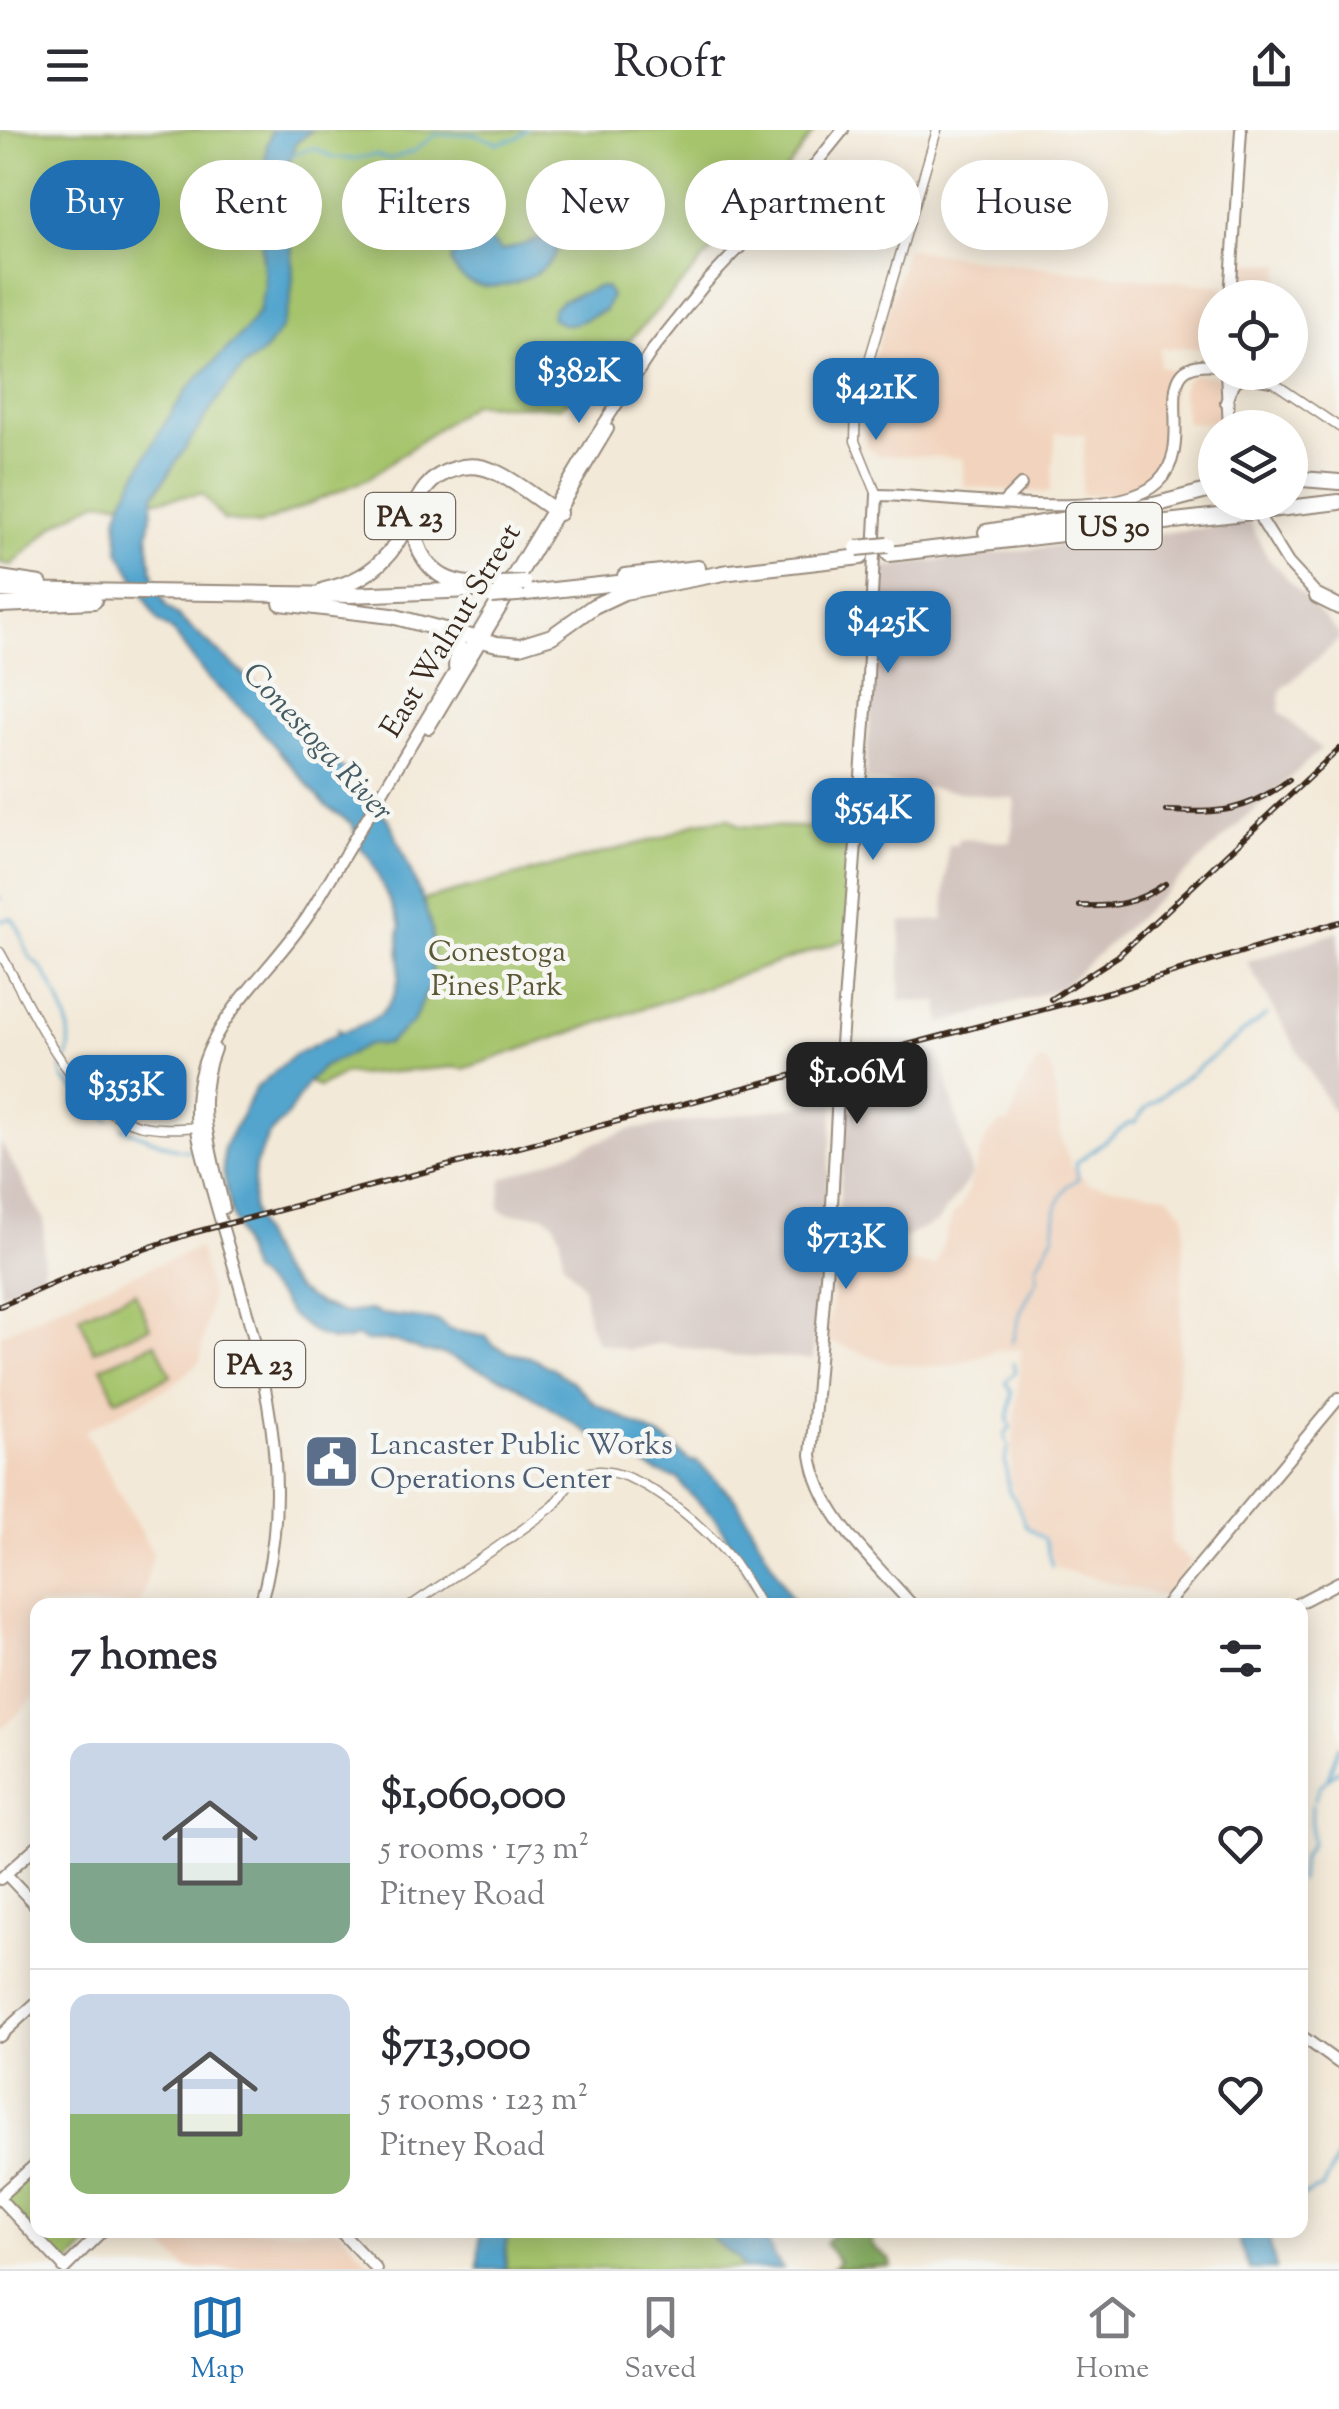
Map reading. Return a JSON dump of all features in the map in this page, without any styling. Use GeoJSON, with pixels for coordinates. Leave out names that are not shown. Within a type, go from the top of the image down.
{"type":"FeatureCollection","features":[{"type":"Feature","properties":{"kind":"highway","name":"PA 23"},"geometry":{"type":"LineString","coordinates":[[264,598],[331,588],[364,576],[396,545],[421,491],[436,477],[456,468],[472,466],[494,471],[554,513]]}},
{"type":"Feature","properties":{"kind":"highway"},"geometry":{"type":"LineString","coordinates":[[496,589],[454,582],[426,563],[414,531],[416,511],[425,494],[449,475],[476,471],[500,479],[554,513]]}},
{"type":"Feature","properties":{"kind":"highway"},"geometry":{"type":"LineString","coordinates":[[1308,479],[1339,482]]}},
{"type":"Feature","properties":{"kind":"highway"},"geometry":{"type":"LineString","coordinates":[[934,540],[1104,515],[1198,492]]}},
{"type":"Feature","properties":{"kind":"highway","name":"US 30"},"geometry":{"type":"LineString","coordinates":[[1308,503],[1339,499]]}},
{"type":"Feature","properties":{"kind":"highway"},"geometry":{"type":"LineString","coordinates":[[1308,508],[1339,514]]}},
{"type":"Feature","properties":{"kind":"highway","name":"US 30"},"geometry":{"type":"LineString","coordinates":[[889,550],[934,540],[1198,511]]}},
{"type":"Feature","properties":{"kind":"highway","name":"US 30"},"geometry":{"type":"LineString","coordinates":[[521,588],[1198,517]]}},
{"type":"Feature","properties":{"kind":"highway","name":"US 30"},"geometry":{"type":"LineString","coordinates":[[0,594],[264,598],[521,588],[729,572],[859,553]]}},
{"type":"Feature","properties":{"kind":"highway"},"geometry":{"type":"LineString","coordinates":[[264,598],[358,610],[507,646],[530,644],[552,636],[594,606],[624,592],[729,572]]}},
{"type":"Feature","properties":{"kind":"highway"},"geometry":{"type":"LineString","coordinates":[[0,578],[111,594]]}},
{"type":"Feature","properties":{"kind":"highway"},"geometry":{"type":"LineString","coordinates":[[0,604],[111,594]]}},
{"type":"Feature","properties":{"kind":"highway"},"geometry":{"type":"LineString","coordinates":[[1317,596],[1339,610]]}},
{"type":"Feature","properties":{"kind":"highway"},"geometry":{"type":"LineString","coordinates":[[445,630],[458,645],[456,668]]}},
{"type":"Feature","properties":{"kind":"main road","name":"East Walnut Street"},"geometry":{"type":"LineString","coordinates":[[265,1598],[282,1522],[282,1440],[270,1376],[201,1127],[205,1083],[218,1040],[299,939],[554,513],[668,337],[711,284],[806,183],[846,130]]}},
{"type":"Feature","properties":{"kind":"main road"},"geometry":{"type":"LineString","coordinates":[[1231,280],[1241,130]]}},
{"type":"Feature","properties":{"kind":"main road"},"geometry":{"type":"LineString","coordinates":[[906,1598],[828,1504],[817,1482],[811,1456],[868,686],[877,495],[1042,504],[1114,502],[1136,496],[1156,485],[1167,472],[1177,450],[1176,382],[1191,366],[1198,366]]}},
{"type":"Feature","properties":{"kind":"main road"},"geometry":{"type":"LineString","coordinates":[[1226,390],[1227,410]]}},
{"type":"Feature","properties":{"kind":"main road"},"geometry":{"type":"LineString","coordinates":[[1226,402],[1231,390]]}},
{"type":"Feature","properties":{"kind":"main road"},"geometry":{"type":"LineString","coordinates":[[1004,502],[1023,487],[1042,504]]}},
{"type":"Feature","properties":{"kind":"main road"},"geometry":{"type":"LineString","coordinates":[[1261,520],[1288,563],[1317,596]]}},
{"type":"Feature","properties":{"kind":"main road","name":"East Walnut Street"},"geometry":{"type":"LineString","coordinates":[[415,744],[456,668],[478,639]]}},
{"type":"Feature","properties":{"kind":"main road"},"geometry":{"type":"LineString","coordinates":[[1172,1598],[1339,1398]]}},
{"type":"Feature","properties":{"kind":"main road"},"geometry":{"type":"LineString","coordinates":[[1308,1598],[1339,1582]]}},
{"type":"Feature","properties":{"kind":"main road"},"geometry":{"type":"LineString","coordinates":[[30,1851],[3,1876],[30,1901]]}},
{"type":"Feature","properties":{"kind":"main road"},"geometry":{"type":"LineString","coordinates":[[0,2036],[30,2009]]}},
{"type":"Feature","properties":{"kind":"main road"},"geometry":{"type":"LineString","coordinates":[[1308,2040],[1339,2063]]}},
{"type":"Feature","properties":{"kind":"main road"},"geometry":{"type":"LineString","coordinates":[[30,2169],[0,2197],[30,2231]]}},
{"type":"Feature","properties":{"kind":"main road"},"geometry":{"type":"LineString","coordinates":[[36,2238],[64,2269],[95,2238]]}},
{"type":"Feature","properties":{"kind":"main road"},"geometry":{"type":"LineString","coordinates":[[347,2238],[376,2269]]}},
{"type":"Feature","properties":{"kind":"street"},"geometry":{"type":"LineString","coordinates":[[877,495],[854,441],[856,404],[937,130]]}},
{"type":"Feature","properties":{"kind":"street"},"geometry":{"type":"LineString","coordinates":[[1284,390],[1339,428]]}},
{"type":"Feature","properties":{"kind":"street"},"geometry":{"type":"LineString","coordinates":[[0,952],[62,1061],[98,1102],[123,1119],[144,1126],[201,1127]]}},
{"type":"Feature","properties":{"kind":"street"},"geometry":{"type":"LineString","coordinates":[[422,1598],[550,1508],[576,1477],[602,1471],[642,1483],[688,1519],[731,1559],[756,1598]]}},
{"type":"Feature","properties":{"kind":"shaded area"},"geometry":{"type":"Polygon","coordinates":[[[907,250],[1198,283],[1198,348],[1160,348],[1159,366],[1173,371],[1165,462],[1154,478],[1139,489],[1111,495],[1081,495],[1085,435],[1056,433],[1050,493],[964,487],[963,458],[877,455],[866,445],[864,391],[907,250]]]}},
{"type":"Feature","properties":{"kind":"shaded area"},"geometry":{"type":"Polygon","coordinates":[[[1238,262],[1281,264],[1280,280],[1237,280],[1238,262]]]}},
{"type":"Feature","properties":{"kind":"shaded area"},"geometry":{"type":"Polygon","coordinates":[[[1198,374],[1198,390],[1218,390],[1218,410],[1198,410],[1198,423],[1186,423],[1182,391],[1185,381],[1198,374]]]}},
{"type":"Feature","properties":{"kind":"shaded area"},"geometry":{"type":"Polygon","coordinates":[[[1250,522],[1268,558],[1339,634],[1339,640],[1281,690],[1279,711],[1321,749],[1061,988],[941,1024],[939,1002],[900,1000],[901,922],[944,920],[948,845],[957,845],[958,839],[1011,842],[1015,799],[865,780],[883,567],[1250,522]]]}},
{"type":"Feature","properties":{"kind":"shaded area"},"geometry":{"type":"Polygon","coordinates":[[[1339,932],[1339,1109],[1333,1112],[1247,962],[1339,932]]]}},
{"type":"Feature","properties":{"kind":"shaded area"},"geometry":{"type":"Polygon","coordinates":[[[939,1051],[972,1175],[937,1222],[879,1250],[835,1260],[848,1073],[939,1051]]]}},
{"type":"Feature","properties":{"kind":"shaded area"},"geometry":{"type":"Polygon","coordinates":[[[1039,1060],[1047,1062],[1053,1073],[1061,1138],[1071,1165],[1088,1183],[1167,1195],[1185,1214],[1171,1544],[1191,1562],[1165,1597],[1056,1568],[1045,1537],[1028,1526],[1010,1481],[1021,1349],[995,1351],[951,1366],[932,1367],[889,1363],[826,1340],[837,1265],[881,1260],[936,1266],[953,1214],[961,1208],[987,1136],[1000,1124],[1010,1123],[1021,1088],[1039,1060]]]}},
{"type":"Feature","properties":{"kind":"shaded area"},"geometry":{"type":"Polygon","coordinates":[[[834,1101],[813,1359],[726,1355],[662,1343],[628,1350],[597,1342],[589,1325],[583,1286],[563,1262],[561,1238],[554,1222],[544,1215],[508,1214],[499,1209],[502,1179],[628,1130],[834,1101]]]}},
{"type":"Feature","properties":{"kind":"shaded area"},"geometry":{"type":"Polygon","coordinates":[[[0,1141],[44,1220],[43,1276],[0,1294],[0,1141]]]}},
{"type":"Feature","properties":{"kind":"shaded area"},"geometry":{"type":"Polygon","coordinates":[[[199,1248],[211,1295],[200,1361],[173,1385],[85,1431],[153,1554],[142,1598],[30,1598],[30,1702],[0,1730],[0,1335],[88,1293],[199,1248]]]}},
{"type":"Feature","properties":{"kind":"shaded area"},"geometry":{"type":"Polygon","coordinates":[[[155,2238],[347,2238],[376,2269],[187,2269],[155,2238]]]}},
{"type":"Feature","properties":{"kind":"green space"},"geometry":{"type":"Polygon","coordinates":[[[0,130],[815,130],[794,160],[685,160],[685,250],[713,250],[594,379],[561,407],[472,404],[368,479],[259,525],[224,520],[202,494],[135,503],[98,501],[55,525],[12,565],[0,563],[0,130]]]}},
{"type":"Feature","properties":{"kind":"green space","name":"Conestoga Pines Park"},"geometry":{"type":"Polygon","coordinates":[[[729,818],[740,826],[852,828],[848,939],[463,1069],[345,1073],[319,1087],[295,1075],[405,1001],[419,901],[664,837],[697,822],[729,818]]]}},
{"type":"Feature","properties":{"kind":"green space"},"geometry":{"type":"Polygon","coordinates":[[[135,1292],[150,1327],[94,1351],[79,1316],[135,1292]]]}},
{"type":"Feature","properties":{"kind":"green space"},"geometry":{"type":"Polygon","coordinates":[[[156,1343],[171,1376],[116,1400],[101,1367],[156,1343]]]}},
{"type":"Feature","properties":{"kind":"green space"},"geometry":{"type":"Polygon","coordinates":[[[30,2168],[30,2229],[0,2196],[30,2168]]]}},
{"type":"Feature","properties":{"kind":"green space"},"geometry":{"type":"Polygon","coordinates":[[[38,2238],[95,2238],[65,2268],[38,2238]]]}},
{"type":"Feature","properties":{"kind":"green space"},"geometry":{"type":"Polygon","coordinates":[[[507,2238],[713,2238],[736,2256],[744,2269],[505,2269],[507,2238]]]}},
{"type":"Feature","properties":{"kind":"green space"},"geometry":{"type":"Polygon","coordinates":[[[829,2238],[872,2238],[872,2246],[890,2260],[891,2266],[832,2269],[839,2262],[825,2243],[829,2238]]]}},
{"type":"Feature","properties":{"kind":"water"},"geometry":{"type":"Polygon","coordinates":[[[272,130],[312,130],[295,144],[290,160],[266,160],[272,130]]]}},
{"type":"Feature","properties":{"kind":"water"},"geometry":{"type":"Polygon","coordinates":[[[526,244],[526,250],[557,251],[536,273],[503,286],[471,283],[458,274],[451,260],[456,250],[501,251],[526,244]]]}},
{"type":"Feature","properties":{"kind":"water"},"geometry":{"type":"Polygon","coordinates":[[[262,250],[291,250],[290,303],[281,329],[266,350],[243,368],[220,396],[154,495],[148,535],[155,582],[166,606],[280,706],[307,737],[357,782],[390,822],[432,931],[432,981],[413,1022],[387,1044],[368,1045],[323,1067],[268,1136],[255,1166],[252,1207],[256,1223],[277,1268],[297,1290],[321,1305],[345,1313],[370,1310],[438,1321],[450,1330],[487,1337],[493,1345],[553,1369],[594,1403],[666,1440],[690,1461],[697,1461],[737,1501],[791,1598],[763,1598],[716,1519],[678,1478],[650,1468],[627,1449],[617,1452],[510,1381],[440,1353],[424,1352],[395,1341],[366,1341],[356,1336],[332,1340],[314,1333],[291,1315],[278,1296],[251,1272],[232,1216],[223,1170],[224,1147],[256,1088],[294,1055],[338,1033],[338,1029],[341,1032],[368,1022],[386,1008],[397,987],[401,926],[352,824],[325,805],[248,715],[208,679],[173,632],[158,621],[119,551],[117,518],[123,500],[160,431],[189,387],[243,333],[259,311],[265,285],[262,250]]]}},
{"type":"Feature","properties":{"kind":"water"},"geometry":{"type":"Polygon","coordinates":[[[598,287],[606,288],[611,296],[605,310],[570,324],[551,317],[553,308],[563,300],[598,287]]]}},
{"type":"Feature","properties":{"kind":"water"},"geometry":{"type":"Polygon","coordinates":[[[480,2238],[507,2238],[505,2269],[478,2269],[480,2238]]]}},
{"type":"Feature","properties":{"kind":"water"},"geometry":{"type":"Polygon","coordinates":[[[713,2238],[764,2238],[782,2269],[744,2269],[736,2257],[713,2238]]]}},
{"type":"Feature","properties":{"kind":"water"},"geometry":{"type":"Polygon","coordinates":[[[1239,2238],[1269,2238],[1276,2269],[1250,2269],[1239,2238]]]}},
{"type":"Feature","properties":{"kind":"waterway"},"geometry":{"type":"LineString","coordinates":[[292,155],[313,148],[333,157],[375,155],[390,159],[414,151],[435,135],[475,134],[498,143],[527,130]]}},
{"type":"Feature","properties":{"kind":"waterway"},"geometry":{"type":"LineString","coordinates":[[0,921],[11,918],[15,922],[28,954],[44,972],[61,1003],[68,1026],[66,1062]]}},
{"type":"Feature","properties":{"kind":"waterway"},"geometry":{"type":"LineString","coordinates":[[1012,1342],[1021,1311],[1038,1278],[1037,1266],[1054,1235],[1057,1205],[1067,1186],[1078,1179],[1076,1163],[1135,1122],[1145,1109],[1267,1014]]}},
{"type":"Feature","properties":{"kind":"waterway"},"geometry":{"type":"LineString","coordinates":[[61,1067],[64,1080],[109,1120]]}},
{"type":"Feature","properties":{"kind":"waterway"},"geometry":{"type":"LineString","coordinates":[[122,1128],[176,1149],[194,1151]]}},
{"type":"Feature","properties":{"kind":"waterway"},"geometry":{"type":"LineString","coordinates":[[1013,1363],[1015,1372],[1006,1382],[1012,1393],[1008,1421],[1011,1427],[1004,1435],[1009,1447],[1005,1460],[1009,1492],[1026,1527],[1044,1539],[1052,1566]]}},
{"type":"Feature","properties":{"kind":"waterway"},"geometry":{"type":"LineString","coordinates":[[1328,1777],[1339,1746]]}},
{"type":"Feature","properties":{"kind":"waterway"},"geometry":{"type":"LineString","coordinates":[[1314,1800],[1320,1786],[1339,1769]]}},
{"type":"Feature","properties":{"kind":"waterway"},"geometry":{"type":"LineString","coordinates":[[1308,1848],[1312,1805]]}},
{"type":"Feature","properties":{"kind":"waterway"},"geometry":{"type":"LineString","coordinates":[[1308,2194],[1323,2187],[1339,2153]]}},
{"type":"Feature","properties":{"kind":"railway"},"geometry":{"type":"LineString","coordinates":[[1051,999],[1118,956],[1339,749]]}},
{"type":"Feature","properties":{"kind":"railway"},"geometry":{"type":"LineString","coordinates":[[1167,811],[1231,809],[1258,799],[1289,780]]}},
{"type":"Feature","properties":{"kind":"railway"},"geometry":{"type":"LineString","coordinates":[[1080,906],[1124,903],[1165,884]]}},
{"type":"Feature","properties":{"kind":"railway"},"geometry":{"type":"LineString","coordinates":[[0,1306],[91,1267],[192,1233],[1124,988],[1339,922]]}},
{"type":"Feature","properties":{"kind":"place","name":"Lancaster Public Works Operations Center"},"geometry":{"type":"Point","coordinates":[331,1461]}},
{"type":"Feature","properties":{"kind":"water label","name":"Conestoga River"},"geometry":{"type":"Point","coordinates":[319,741]}}]}
